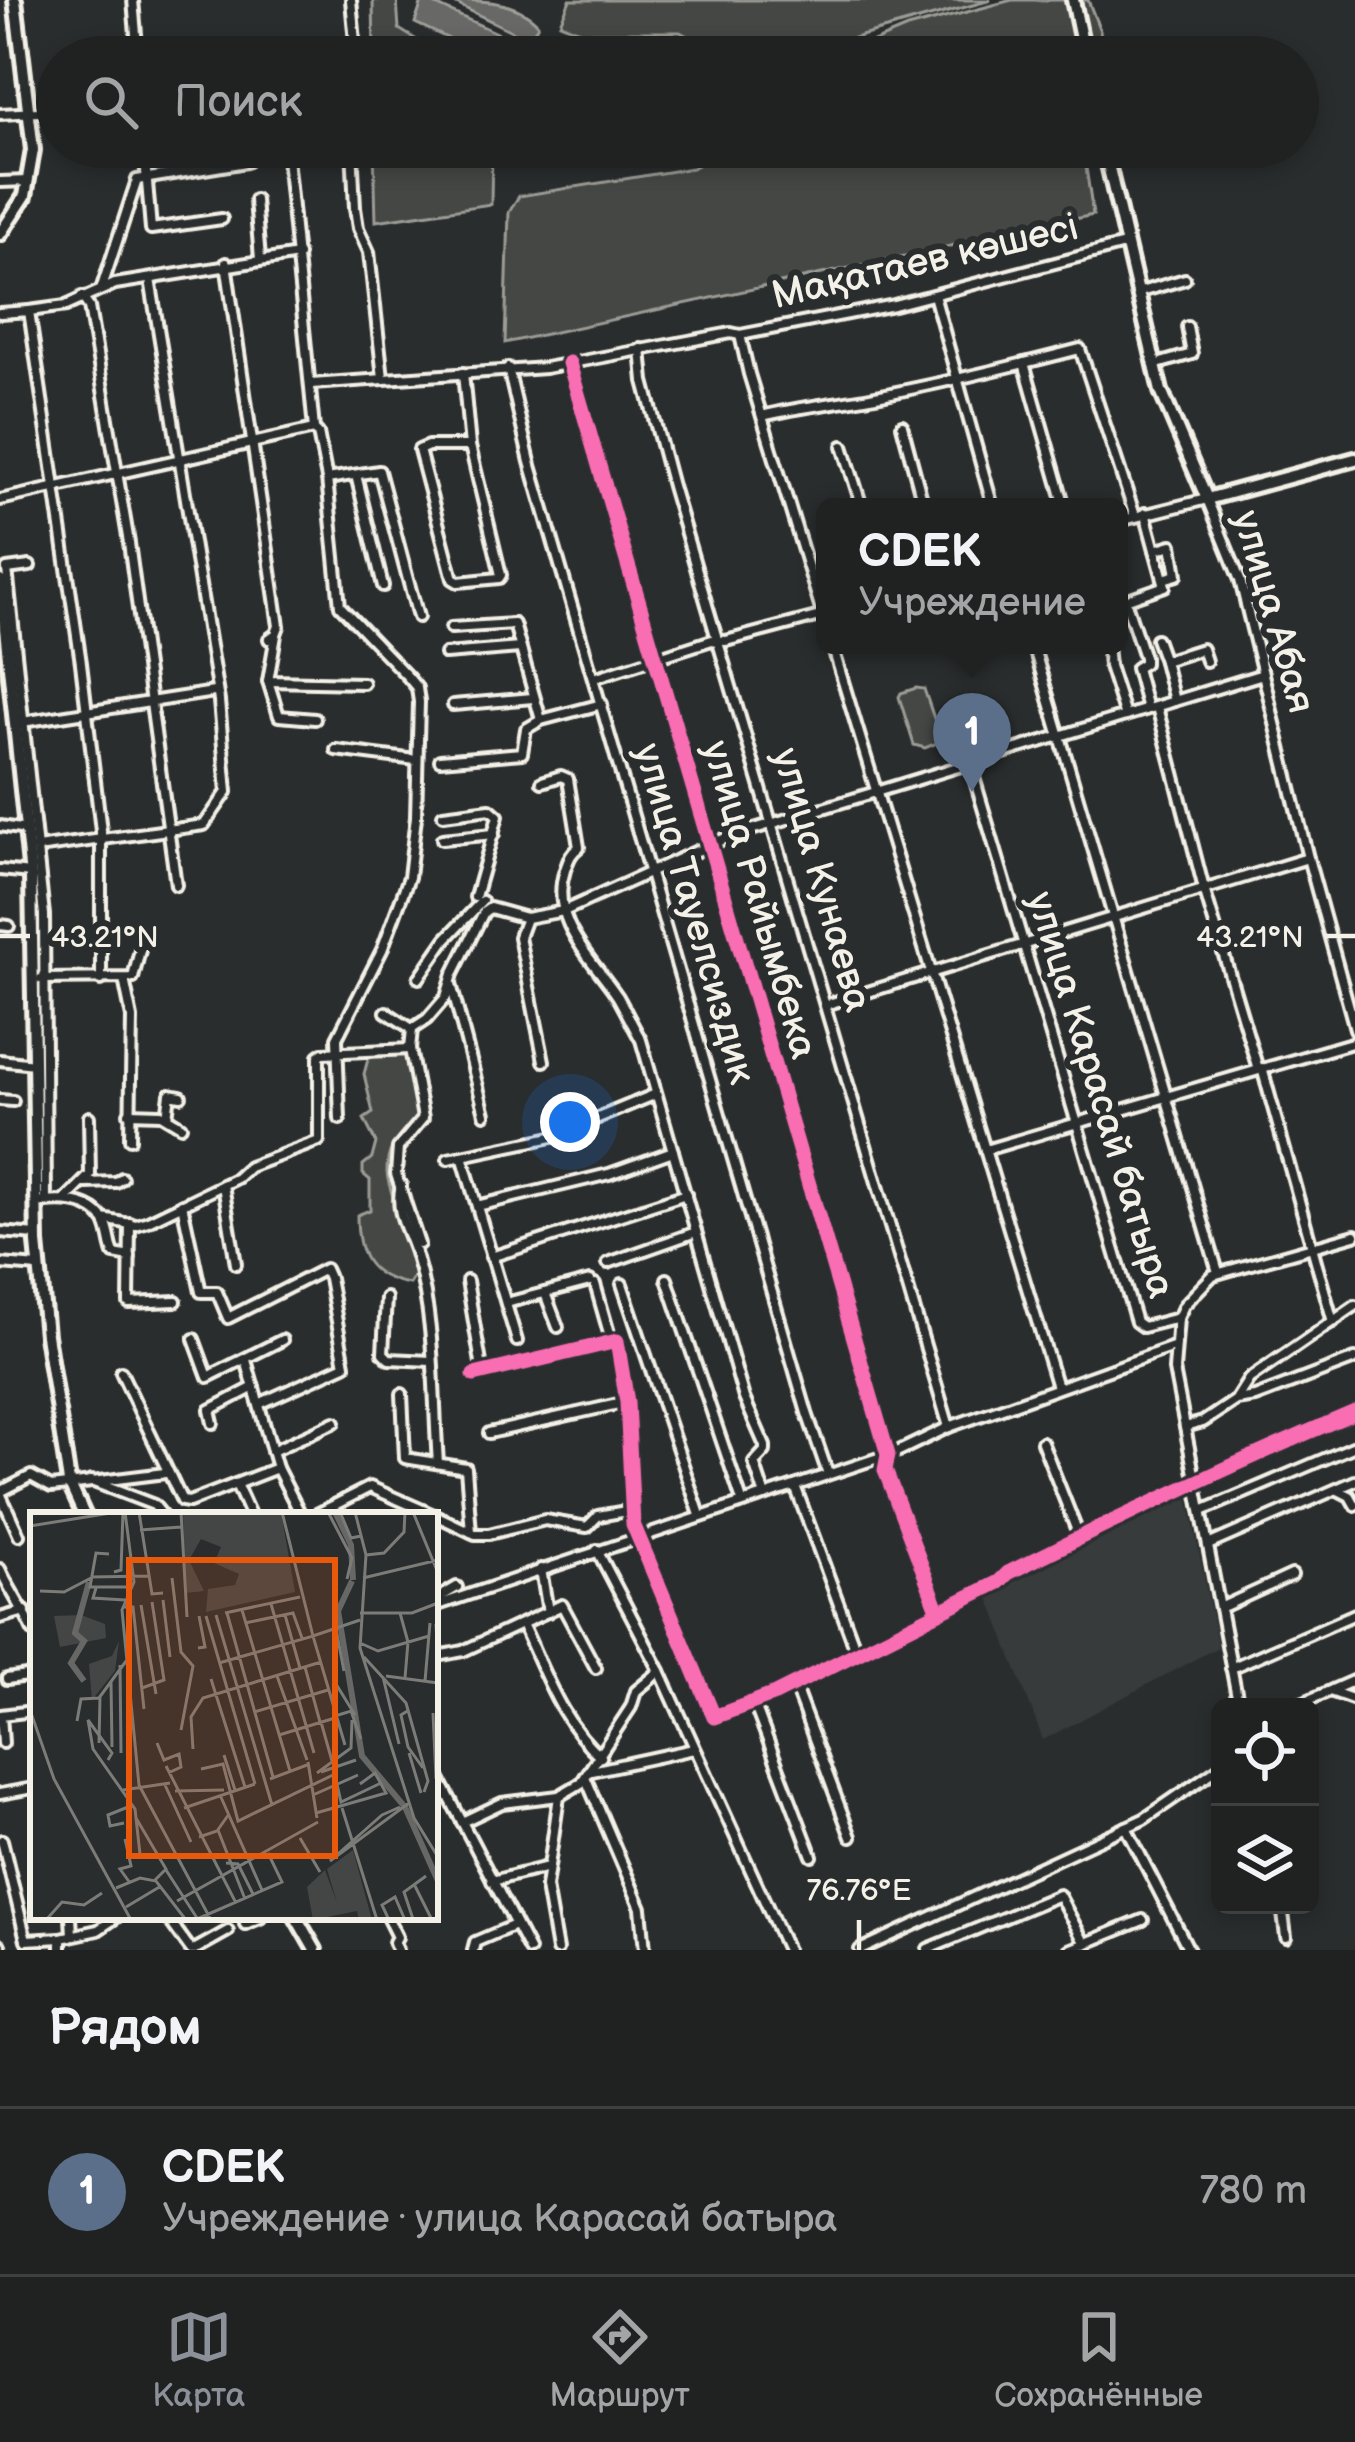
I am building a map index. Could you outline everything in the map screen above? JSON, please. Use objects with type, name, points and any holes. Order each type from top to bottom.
[{"type":"main road","points":[[0,234],[18,211],[29,182],[33,150],[15,0]]},
{"type":"main road","points":[[1073,0],[1081,36]]},
{"type":"main road","name":"улица Абая","points":[[1108,168],[1161,391],[1208,499]]},
{"type":"main road","points":[[1208,499],[1355,459]]},
{"type":"main road","points":[[0,581],[3,653],[19,722],[39,979],[39,1267],[69,1482],[83,1512]]},
{"type":"main road","points":[[298,1920],[315,1950]]},
{"type":"street","points":[[133,0],[136,36]]},
{"type":"street","points":[[351,0],[354,36]]},
{"type":"street","points":[[0,114],[36,113]]},
{"type":"street","points":[[146,168],[152,229],[222,219]]},
{"type":"street","points":[[102,287],[137,180],[209,168]]},
{"type":"street","points":[[288,168],[314,428],[327,479],[340,606],[417,688],[416,817],[409,877],[382,950],[340,1029],[340,1120]]},
{"type":"street","points":[[354,168],[358,228],[369,252],[383,378]]},
{"type":"street","points":[[0,182],[29,182]]},
{"type":"street","points":[[255,200],[260,260]]},
{"type":"street","name":"Мақатаев көшесі","points":[[310,384],[569,363],[740,334],[934,295],[1124,245]]},
{"type":"street","points":[[0,313],[54,310],[102,287],[298,255]]},
{"type":"street","points":[[226,265],[279,626],[273,636],[268,681],[279,716],[315,719]]},
{"type":"street","points":[[38,848],[204,825],[227,792],[219,701],[150,279]]},
{"type":"street","points":[[1136,293],[1185,279]]},
{"type":"street","points":[[934,295],[990,498]]},
{"type":"street","points":[[82,297],[88,307],[116,474],[176,885]]},
{"type":"street","points":[[28,310],[87,714],[100,840],[101,980]]},
{"type":"street","points":[[1154,365],[1192,354],[1186,327]]},
{"type":"street","points":[[740,334],[816,592]]},
{"type":"street","points":[[762,416],[957,380],[1080,349],[1163,579],[1162,589],[1128,599]]},
{"type":"street","name":"улица Кунаева","points":[[641,350],[644,381],[672,486],[949,1427]]},
{"type":"street","name":"улица Райымбека","points":[[569,363],[888,1455],[885,1470],[939,1612]]},
{"type":"street","points":[[1024,363],[1062,498]]},
{"type":"street","name":"улица Тауелсиздик","points":[[508,368],[525,443],[828,1474]]},
{"type":"street","points":[[463,373],[470,446],[501,575],[458,583],[453,579],[419,450],[470,446]]},
{"type":"street","points":[[902,425],[922,498]]},
{"type":"street","points":[[0,500],[314,428]]},
{"type":"street","points":[[843,446],[859,498]]},
{"type":"street","points":[[327,479],[379,471],[418,617]]},
{"type":"street","points":[[356,475],[383,586]]},
{"type":"street","points":[[1128,518],[1208,499]]},
{"type":"street","name":"улица Абая","points":[[1208,499],[1236,566],[1355,1029]]},
{"type":"street","points":[[1155,550],[1172,545],[1178,575],[1163,579]]},
{"type":"street","points":[[30,566],[7,569],[19,722],[38,848],[41,1202],[65,1200],[103,1219],[141,1224],[223,1185],[249,1167],[319,1141],[319,1056],[410,1049]]},
{"type":"street","points":[[1128,609],[1144,657],[1136,668],[1152,707],[1333,1322]]},
{"type":"street","points":[[594,678],[720,640],[816,620]]},
{"type":"street","points":[[451,628],[511,623],[517,627],[541,721]]},
{"type":"street","points":[[1156,638],[1174,701]]},
{"type":"street","points":[[445,654],[520,648]]},
{"type":"street","points":[[1164,661],[1202,649],[1205,661]]},
{"type":"street","points":[[835,654],[1057,1387]]},
{"type":"street","points":[[1036,654],[1218,1272]]},
{"type":"street","points":[[1108,654],[1126,716]]},
{"type":"street","points":[[419,1244],[396,1174],[398,1148],[422,1123],[410,1049],[412,1029],[440,1006],[484,912],[490,908],[526,918],[564,911],[709,846],[774,823],[1263,674]]},
{"type":"street","points":[[268,681],[364,683]]},
{"type":"street","points":[[19,722],[215,692]]},
{"type":"street","points":[[453,705],[533,698]]},
{"type":"street","points":[[440,760],[519,754],[526,729],[602,704]]},
{"type":"street","points":[[336,750],[416,760]]},
{"type":"street","name":"улица Карасай батыра","points":[[970,764],[1136,1322],[1143,1328],[1178,1318],[1173,1347],[1185,1427],[1237,1698]]},
{"type":"street","points":[[542,782],[567,776],[580,847],[571,853],[559,887],[564,911],[579,947],[616,995],[640,1040],[744,1398],[765,1446],[754,1463],[765,1496]]},
{"type":"street","points":[[418,978],[478,899],[498,816],[490,809],[443,815]]},
{"type":"street","points":[[0,826],[27,830]]},
{"type":"street","points":[[442,839],[494,834]]},
{"type":"street","points":[[825,1005],[1308,858]]},
{"type":"street","points":[[0,871],[31,873]]},
{"type":"street","points":[[526,918],[519,937],[544,1061]]},
{"type":"street","points":[[39,979],[136,975],[142,942]]},
{"type":"street","points":[[124,979],[132,1018],[130,1139]]},
{"type":"street","points":[[451,982],[485,1114]]},
{"type":"street","points":[[386,1012],[412,1029]]},
{"type":"street","points":[[985,1150],[1355,1042]]},
{"type":"street","points":[[0,1060],[36,1064]]},
{"type":"street","points":[[167,1117],[170,1094],[181,1096]]},
{"type":"street","points":[[448,1159],[552,1137],[656,1094]]},
{"type":"street","points":[[0,1100],[14,1101]]},
{"type":"street","points":[[129,1112],[167,1117],[181,1126]]},
{"type":"street","points":[[65,1200],[86,1183],[92,1165],[88,1117]]},
{"type":"street","points":[[477,1206],[609,1174],[673,1151]]},
{"type":"street","points":[[462,1156],[518,1341]]},
{"type":"street","points":[[86,1183],[122,1178]]},
{"type":"street","points":[[223,1185],[236,1264]]},
{"type":"street","points":[[400,1185],[399,1216],[410,1234],[424,1288],[438,1463]]},
{"type":"street","points":[[491,1257],[686,1195]]},
{"type":"street","points":[[182,1204],[201,1292],[217,1292],[228,1318],[325,1269],[345,1365],[259,1404]]},
{"type":"street","points":[[103,1219],[112,1250],[130,1257]]},
{"type":"street","points":[[130,1223],[129,1303],[176,1301]]},
{"type":"street","points":[[0,1232],[37,1234]]},
{"type":"street","points":[[608,1263],[696,1232]]},
{"type":"street","points":[[1178,1318],[1193,1295],[1218,1272],[1355,1235]]},
{"type":"street","points":[[0,1264],[39,1267]]},
{"type":"street","points":[[668,1279],[742,1501]]},
{"type":"street","points":[[467,1281],[486,1370]]},
{"type":"street","points":[[506,1303],[593,1282],[611,1340]]},
{"type":"street","points":[[622,1284],[700,1515]]},
{"type":"street","points":[[545,1293],[558,1328]]},
{"type":"street","points":[[386,1298],[383,1353],[389,1359],[431,1361]]},
{"type":"street","points":[[1185,1427],[1203,1422],[1236,1400],[1250,1379],[1355,1306]]},
{"type":"street","points":[[194,1339],[208,1377],[282,1340]]},
{"type":"street","points":[[474,1375],[616,1341],[627,1402],[632,1510],[639,1537],[714,1717],[857,1653],[1195,1480],[1355,1412]]},
{"type":"street","points":[[438,1602],[888,1455],[949,1427],[1173,1347]]},
{"type":"street","points":[[1236,1400],[1355,1359]]},
{"type":"street","points":[[246,1360],[277,1468],[300,1512]]},
{"type":"street","points":[[121,1372],[165,1473],[188,1512]]},
{"type":"street","points":[[213,1423],[210,1410],[254,1387]]},
{"type":"street","points":[[402,1394],[405,1458],[466,1468],[470,1532]]},
{"type":"street","points":[[489,1433],[627,1402]]},
{"type":"street","points":[[272,1451],[334,1422]]},
{"type":"street","points":[[1042,1442],[1079,1536]]},
{"type":"street","points":[[1201,1511],[1355,1446]]},
{"type":"street","points":[[182,1501],[277,1468]]},
{"type":"street","points":[[19,1534],[0,1492],[32,1476],[51,1487],[165,1473]]},
{"type":"street","points":[[90,1480],[154,1505],[160,1512]]},
{"type":"street","points":[[1208,1545],[1355,1481]]},
{"type":"street","points":[[236,1484],[249,1512]]},
{"type":"street","points":[[795,1486],[857,1653]]},
{"type":"street","points":[[321,1512],[370,1487],[428,1512]]},
{"type":"street","points":[[1336,1490],[1350,1496],[1355,1505]]},
{"type":"street","points":[[438,1516],[470,1532],[489,1534],[545,1520],[587,1527],[598,1516],[632,1510]]},
{"type":"street","points":[[597,1550],[660,1670],[787,1950]]},
{"type":"street","points":[[0,1569],[30,1624]]},
{"type":"street","points":[[541,1569],[548,1612]]},
{"type":"street","points":[[1220,1608],[1292,1575]]},
{"type":"street","points":[[438,1601],[457,1587]]},
{"type":"street","points":[[442,1655],[523,1626],[562,1605],[596,1668]]},
{"type":"street","points":[[0,1618],[25,1611]]},
{"type":"street","points":[[1231,1669],[1355,1614]]},
{"type":"street","points":[[523,1626],[566,1717],[580,1739],[601,1757]]},
{"type":"street","points":[[462,1822],[502,1803],[559,1796],[589,1774],[632,1707],[636,1691],[660,1670]]},
{"type":"street","points":[[7,1679],[30,1675]]},
{"type":"street","points":[[1313,1698],[1355,1680]]},
{"type":"street","points":[[794,1684],[850,1837]]},
{"type":"street","points":[[1330,1691],[1355,1700]]},
{"type":"street","points":[[753,1701],[812,1856]]},
{"type":"street","points":[[3,1743],[2,1715],[30,1711]]},
{"type":"street","points":[[589,1774],[694,1749]]},
{"type":"street","points":[[860,1950],[1160,1810],[1211,1773]]},
{"type":"street","points":[[589,1774],[641,1907],[645,1950]]},
{"type":"street","points":[[438,1776],[529,1950]]},
{"type":"street","points":[[0,1794],[30,1789]]},
{"type":"street","points":[[556,1950],[547,1905],[559,1796]]},
{"type":"street","points":[[1126,1827],[1189,1950]]},
{"type":"street","points":[[2,1840],[26,1940],[98,1930],[113,1920]]},
{"type":"street","points":[[492,1881],[548,1867]]},
{"type":"street","points":[[913,1928],[929,1949],[1059,1895],[1085,1944]]},
{"type":"street","points":[[1283,1914],[1286,1937]]},
{"type":"street","points":[[61,1950],[70,1920]]},
{"type":"street","points":[[169,1920],[192,1950],[228,1931]]},
{"type":"street","points":[[245,1924],[255,1920]]},
{"type":"street","points":[[388,1920],[397,1950]]},
{"type":"street","points":[[1069,1950],[1143,1920]]},
{"type":"street","points":[[473,1950],[475,1942],[515,1925]]},
{"type":"shaded area","points":[[373,0],[397,0],[399,29],[410,36],[374,36]]},
{"type":"shaded area","points":[[448,0],[485,1],[519,10],[538,24],[532,36],[522,36]]},
{"type":"shaded area","points":[[570,0],[991,0],[861,36],[582,32],[560,23]]},
{"type":"shaded area","points":[[1012,0],[1088,0],[1101,36],[888,36]]},
{"type":"shaded area","points":[[422,2],[504,36],[443,36],[415,23]]},
{"type":"shaded area","points":[[375,168],[492,168],[491,204],[376,221]]},
{"type":"shaded area","points":[[692,168],[1086,168],[1093,215],[505,343],[509,212],[519,196]]},
{"type":"shaded area","points":[[924,689],[940,736],[925,748],[914,745],[899,697]]},
{"type":"shaded area","points":[[407,1051],[418,1109],[413,1123],[394,1144],[387,1172],[418,1270],[409,1284],[383,1276],[367,1262],[357,1215],[370,1210],[370,1180],[363,1174],[363,1165],[372,1158],[376,1143],[364,1119],[373,1113],[364,1074],[368,1059],[384,1052]]},
{"type":"shaded area","points":[[1187,1491],[1218,1647],[1043,1740],[987,1592]]},
{"type":"cycle path","points":[[569,363],[888,1455],[885,1470],[939,1612]]},
{"type":"cycle path","points":[[474,1375],[617,1341],[627,1402],[633,1524],[714,1717],[775,1694],[1094,1531],[1355,1412]]},
{"type":"place","name":"CDEK","points":[[972,792]]}]
